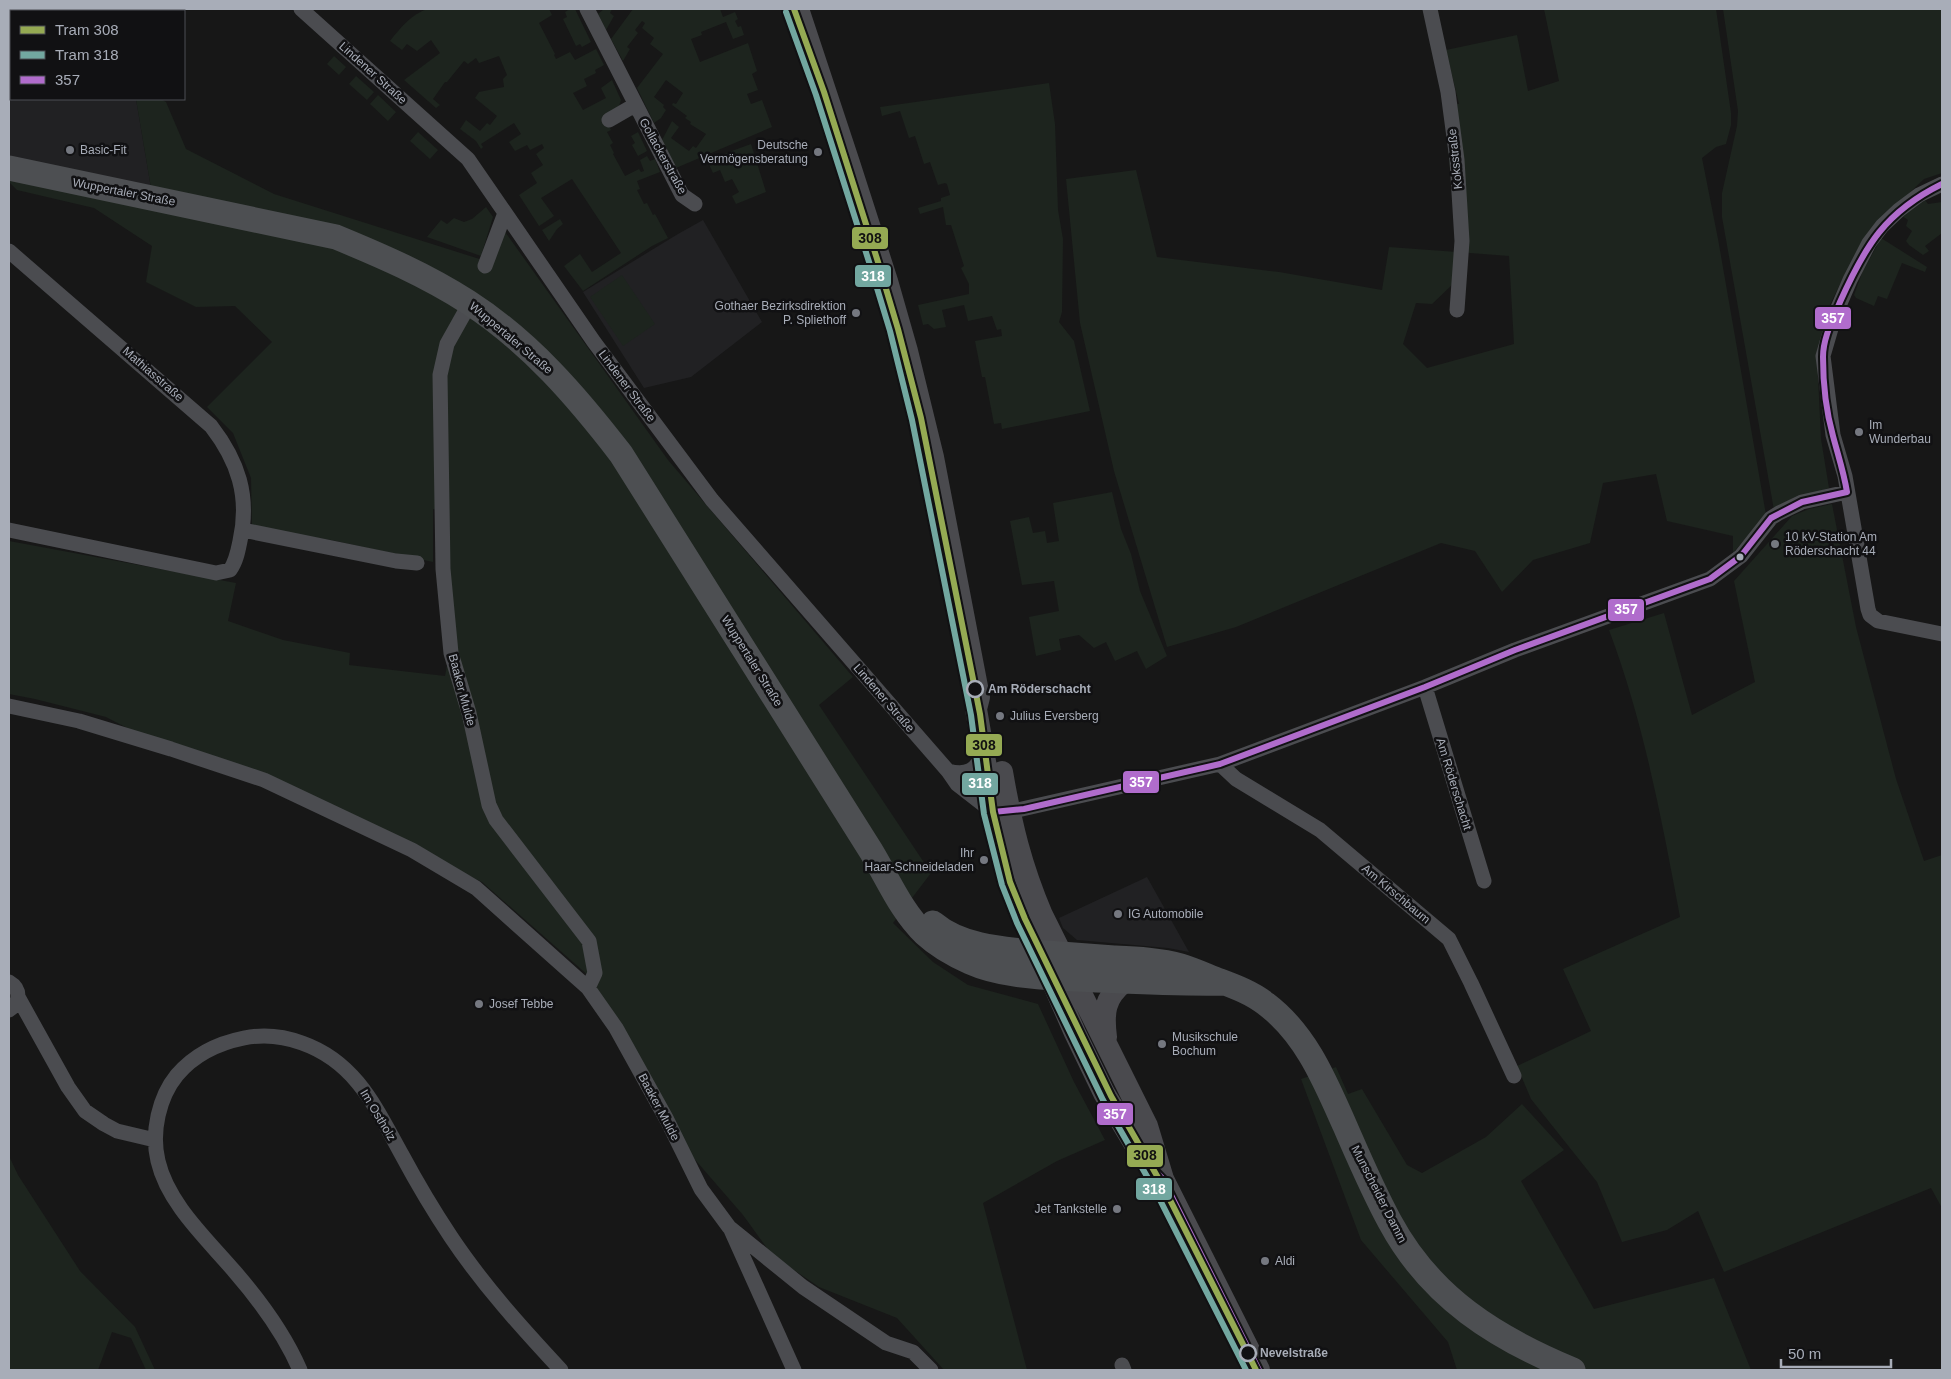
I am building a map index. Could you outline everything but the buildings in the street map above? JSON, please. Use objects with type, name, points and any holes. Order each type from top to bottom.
[{"type":"main road","name":"Wuppertaler Straße","points":[[9,168],[336,237],[422,275],[470,303],[532,352],[583,405],[622,454],[913,921],[939,946],[971,963],[1003,972],[1062,978]]},
{"type":"main road","name":"Wuppertaler Straße","points":[[886,875],[915,907],[940,929],[971,942],[1012,950],[1051,954]]},
{"type":"main road","name":"Munscheider Damm","points":[[1051,954],[1148,961],[1180,966],[1244,991],[1264,1002],[1282,1017],[1296,1033],[1325,1080],[1390,1223],[1424,1272],[1442,1291],[1485,1326],[1509,1340],[1573,1370]]},
{"type":"main road","name":"Munscheider Damm","points":[[1062,978],[1176,984],[1224,983]]},
{"type":"street","name":"Lindener Straße","points":[[301,9],[464,155],[480,174],[594,342],[712,500],[948,771],[956,784],[1001,812]]},
{"type":"street","name":"Gollackerstraße","points":[[587,9],[682,195],[695,204]]},
{"type":"street","points":[[798,9],[857,187],[907,351],[935,466],[980,697],[988,707],[1001,812]]},
{"type":"street","name":"Koksstraße","points":[[1430,9],[1448,92],[1456,160],[1462,241],[1457,310]]},
{"type":"street","name":"Gollackerstraße","points":[[609,120],[635,105]]},
{"type":"street","points":[[1942,184],[1920,195],[1882,226],[1869,243],[1850,280],[1828,332],[1823,356],[1826,394],[1833,435],[1843,468],[1870,615],[1878,621],[1942,634]]},
{"type":"street","points":[[485,266],[505,213]]},
{"type":"street","name":"Mathiasstraße","points":[[9,251],[211,426],[224,444],[237,469],[243,500],[243,530],[238,554],[233,566],[226,572],[216,573],[9,530]]},
{"type":"street","name":"Baaker Mulde","points":[[470,303],[447,344],[440,375],[443,569],[451,653],[469,713],[489,805],[496,820],[589,941],[595,973],[588,988]]},
{"type":"street","points":[[1001,812],[1220,764],[1425,687],[1515,650],[1710,580],[1741,556],[1771,518],[1802,502],[1847,492]]},
{"type":"street","points":[[243,530],[396,561],[417,563]]},
{"type":"street","name":"Am Röderschacht","points":[[1425,687],[1484,881]]},
{"type":"street","points":[[980,697],[976,709],[983,752],[1001,812],[1017,850],[1051,954],[1062,978],[1106,1043],[1147,1126],[1163,1179],[1259,1370]]},
{"type":"street","name":"Baaker Mulde","points":[[9,706],[79,721],[264,780],[412,850],[476,888],[588,988],[616,1028],[667,1120],[701,1189],[729,1227],[794,1370]]},
{"type":"street","points":[[948,771],[958,774],[974,770],[983,752]]},
{"type":"street","name":"Am Kirschbaum","points":[[1220,764],[1236,779],[1320,830],[1449,939],[1514,1076]]},
{"type":"street","points":[[1062,978],[1075,1032],[1104,1093],[1145,1162],[1163,1179]]},
{"type":"street","points":[[9,982],[17,989],[18,997],[17,1003],[9,1010]]},
{"type":"street","points":[[1106,1043],[1104,1017],[1107,1001],[1124,982]]},
{"type":"street","points":[[18,997],[72,1094],[85,1111],[104,1124],[118,1130],[155,1140]]},
{"type":"street","name":"Im Ostholz","points":[[300,1370],[270,1315],[205,1238],[173,1195],[161,1173],[157,1160],[155,1140],[161,1106],[170,1085],[184,1067],[208,1051],[237,1040],[271,1036],[290,1038],[321,1050],[345,1068],[372,1101],[413,1176],[451,1237],[479,1276],[561,1370]]},
{"type":"street","name":"Baaker Mulde","points":[[729,1227],[803,1287],[886,1343],[913,1352],[931,1370]]},
{"type":"shaded area","points":[[9,9],[68,9],[10,10],[10,100],[136,100],[151,188],[9,156]]},
{"type":"shaded area","points":[[81,9],[132,10],[74,10]]},
{"type":"shaded area","points":[[427,9],[549,9],[552,15],[539,23],[556,59],[570,52],[575,60],[596,49],[604,65],[595,70],[596,73],[584,79],[587,86],[573,93],[583,110],[606,98],[601,88],[612,80],[621,100],[619,106],[604,117],[611,130],[607,132],[613,143],[610,145],[613,154],[625,176],[639,169],[641,172],[644,171],[640,160],[647,156],[650,161],[655,159],[660,172],[637,181],[640,189],[637,190],[644,204],[647,203],[653,215],[655,214],[668,238],[652,246],[583,291],[564,266],[580,254],[592,272],[621,253],[572,179],[541,198],[554,216],[539,226],[519,195],[537,183],[531,173],[543,165],[536,154],[544,148],[542,144],[530,150],[527,145],[515,151],[509,142],[521,134],[514,123],[481,144],[483,147],[481,149],[476,141],[460,129],[466,120],[480,131],[487,123],[490,125],[497,116],[475,98],[479,92],[504,87],[503,79],[507,75],[499,56],[479,63],[476,58],[468,64],[464,61],[433,99],[440,105],[436,108],[404,80],[440,53],[431,40],[417,51],[407,44],[402,50],[390,41],[411,18]]},
{"type":"shaded area","points":[[575,9],[591,42],[582,47],[580,44],[576,46],[563,19],[567,17],[565,12]]},
{"type":"shaded area","points":[[604,9],[612,9],[610,13],[614,16],[606,30],[598,14]]},
{"type":"shaded area","points":[[633,9],[720,9],[723,17],[735,12],[738,19],[735,21],[738,27],[741,26],[744,35],[733,39],[726,22],[701,32],[702,35],[691,39],[700,62],[748,43],[757,71],[752,74],[758,90],[747,94],[751,104],[762,100],[772,127],[676,168],[662,140],[672,121],[679,127],[671,138],[689,151],[693,146],[696,148],[706,134],[690,124],[691,122],[685,118],[687,116],[672,105],[673,103],[676,104],[683,93],[666,80],[654,97],[664,105],[663,107],[666,110],[661,118],[654,123],[637,88],[663,54],[650,44],[654,38],[642,28],[645,23],[642,21],[635,30],[638,33],[627,47],[630,49],[623,61],[611,39]]},
{"type":"shaded area","points":[[1544,9],[1716,9],[1731,113],[1731,125],[1726,144],[1716,147],[1702,158],[1766,515],[1733,553],[1733,536],[1667,521],[1656,474],[1603,483],[1590,543],[1533,560],[1502,592],[1475,551],[1441,543],[1236,627],[1167,647],[1114,471],[1080,323],[1066,179],[1136,170],[1157,257],[1279,272],[1382,290],[1389,247],[1457,252],[1444,101],[1459,104],[1446,50],[1517,35],[1528,91],[1559,81]],"holes":[[[1457,252],[1509,256],[1514,344],[1427,368],[1403,344],[1416,303],[1432,304],[1453,284]]]},
{"type":"shaded area","points":[[1723,9],[1942,9],[1942,173],[1924,179],[1870,231],[1843,278],[1827,311],[1817,356],[1821,439],[1829,488],[1790,501],[1774,510],[1722,217],[1722,193],[1737,126],[1738,111]]},
{"type":"shaded area","points":[[334,56],[346,67],[339,75],[327,64]]},
{"type":"shaded area","points":[[356,76],[374,92],[367,100],[349,84]]},
{"type":"shaded area","points":[[1049,83],[1055,124],[1058,210],[1063,239],[1062,312],[1059,322],[1074,341],[1090,411],[1002,429],[1001,423],[994,424],[985,377],[982,377],[975,341],[1002,336],[1001,329],[997,330],[992,316],[968,321],[964,305],[942,310],[946,327],[934,329],[928,324],[923,325],[918,305],[969,294],[969,284],[961,268],[964,266],[951,225],[946,225],[943,207],[920,214],[918,208],[941,201],[941,198],[950,195],[947,184],[938,185],[930,162],[924,164],[915,136],[909,138],[900,111],[882,116],[880,107]]},
{"type":"shaded area","points":[[378,95],[396,112],[388,121],[370,104]]},
{"type":"shaded area","points":[[136,100],[163,100],[166,102],[186,149],[274,194],[489,262],[503,229],[668,460],[853,677],[819,705],[931,873],[893,923],[933,962],[968,985],[1038,1004],[1074,1082],[1105,1140],[1057,1161],[983,1203],[1027,1370],[944,1370],[897,1318],[819,1287],[772,1255],[743,1215],[691,1155],[590,977],[482,882],[265,778],[131,730],[106,717],[9,694],[9,541],[236,583],[228,621],[283,640],[350,653],[349,665],[445,676],[452,639],[444,512],[433,509],[433,562],[331,540],[252,528],[251,478],[233,433],[207,407],[272,342],[235,306],[196,307],[146,282],[152,246],[94,208],[17,190],[9,182],[9,177],[151,188]]},
{"type":"shaded area","points":[[418,132],[438,150],[430,159],[410,141]]},
{"type":"shaded area","points":[[638,132],[647,151],[638,156],[632,145],[635,143],[631,136]]},
{"type":"shaded area","points":[[751,144],[766,192],[736,204],[732,196],[739,192],[732,179],[725,182],[720,170],[713,173],[707,160]]},
{"type":"shaded area","points":[[1924,199],[1928,204],[1942,202],[1942,233],[1925,246],[1929,251],[1923,255],[1906,241],[1912,231],[1906,226],[1908,220],[1902,216]]},
{"type":"shaded area","points":[[486,207],[493,217],[481,256],[427,237],[441,220],[447,224],[454,218],[464,222],[472,219]]},
{"type":"shaded area","points":[[560,219],[563,224],[549,241],[542,230]]},
{"type":"shaded area","points":[[703,220],[762,322],[691,377],[644,388],[583,292]]},
{"type":"shaded area","points":[[1881,238],[1927,267],[1925,272],[1902,263],[1887,299],[1878,296],[1874,306],[1856,298],[1854,295],[1862,273]]},
{"type":"shaded area","points":[[622,275],[655,324],[623,346],[590,297]]},
{"type":"shaded area","points":[[1112,492],[1140,591],[1167,656],[1146,669],[1137,651],[1115,661],[1106,642],[1094,648],[1079,635],[1059,639],[1061,650],[1036,656],[1029,617],[1059,611],[1054,581],[1022,585],[1010,521],[1029,517],[1033,533],[1045,531],[1047,543],[1059,541],[1053,503]]},
{"type":"shaded area","points":[[1832,504],[1856,627],[1896,779],[1924,861],[1942,855],[1942,1208],[1931,1188],[1724,1272],[1698,1211],[1667,1230],[1622,1242],[1597,1182],[1531,1099],[1517,1066],[1591,1031],[1563,969],[1680,917],[1651,772],[1632,701],[1609,630],[1664,613],[1692,715],[1755,682],[1734,581],[1792,516],[1809,509]]},
{"type":"shaded area","name":"IG Automobile","points":[[1147,877],[1189,952],[1168,948],[1077,940],[1063,928],[1059,918]]},
{"type":"shaded area","points":[[1336,1067],[1348,1094],[1362,1089],[1407,1165],[1422,1173],[1486,1137],[1522,1104],[1564,1150],[1521,1181],[1594,1309],[1714,1278],[1751,1370],[1457,1370],[1448,1342],[1361,1240],[1301,1079]]},
{"type":"shaded area","points":[[9,1156],[18,1175],[80,1271],[135,1327],[155,1370],[146,1370],[131,1338],[112,1332],[98,1370],[9,1370]]},
{"type":"tram line","name":"308","points":[[794,9],[824,92],[878,262],[921,418],[980,714],[993,812],[1010,882],[1025,919],[1111,1096],[1164,1188],[1256,1370]]},
{"type":"tram line","name":"318","points":[[786,12],[816,95],[890,331],[912,420],[971,715],[984,814],[1002,885],[1017,923],[1103,1100],[1156,1192],[1246,1370]]},
{"type":"transit line","name":"357","points":[[1847,492],[1825,397],[1823,350],[1827,336],[1849,282],[1868,247],[1891,219],[1906,206],[1942,184]]},
{"type":"transit line","name":"357","points":[[1259,1370],[1163,1179],[1145,1159],[1115,1115],[1089,1065],[1015,896],[1000,847],[993,812],[1024,809],[1220,764],[1425,687],[1515,650],[1710,579],[1741,556],[1771,518],[1802,502],[1847,492]]},
{"type":"place","name":"Basic-Fit","points":[[70,150]]},
{"type":"place","name":"Deutsche Vermögensberatung","points":[[818,152]]},
{"type":"place","name":"Gothaer Bezirksdirektion P. Spliethoff","points":[[856,313]]},
{"type":"place","name":"Im Wunderbau","points":[[1859,432]]},
{"type":"place","name":"10 kV-Station Am Röderschacht 44","points":[[1775,544]]},
{"type":"place","name":"Am Röderschacht","points":[[975,689]]},
{"type":"place","name":"Julius Eversberg","points":[[1000,716]]},
{"type":"place","name":"Ihr Haar-Schneideladen","points":[[984,860]]},
{"type":"place","name":"IG Automobile","points":[[1118,914]]},
{"type":"place","name":"Josef Tebbe","points":[[479,1004]]},
{"type":"place","name":"Musikschule Bochum","points":[[1162,1044]]},
{"type":"place","name":"Jet Tankstelle","points":[[1117,1209]]},
{"type":"place","name":"Aldi","points":[[1265,1261]]},
{"type":"place","name":"Nevelstraße","points":[[1248,1353]]}]
